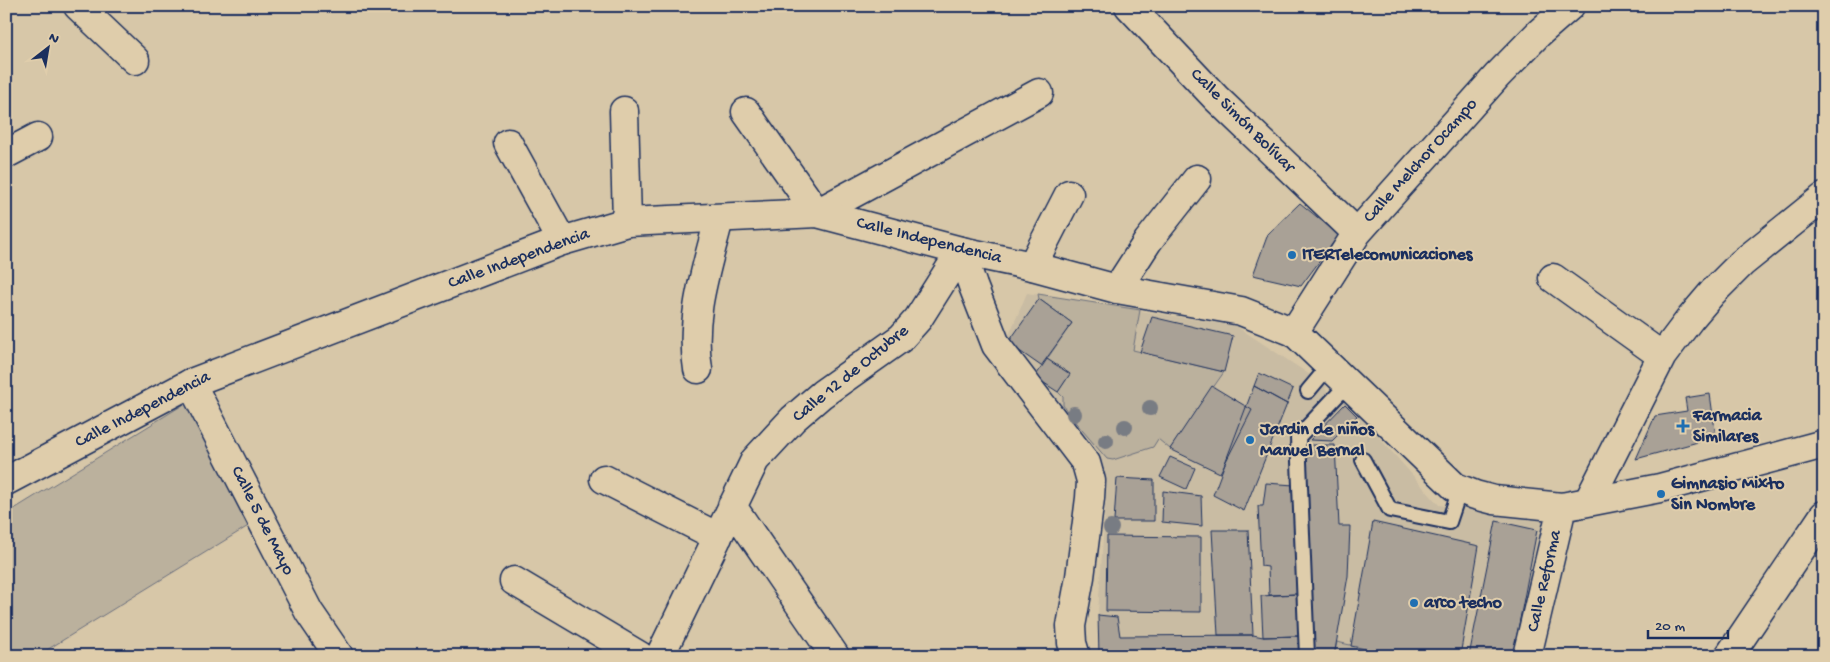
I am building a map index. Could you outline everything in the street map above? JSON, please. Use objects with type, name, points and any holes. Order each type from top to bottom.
[{"type":"street","points":[[78,6],[135,60]]},
{"type":"street","name":"Calle Simón Bolívar","points":[[1129,6],[1216,98],[1357,233]]},
{"type":"street","name":"Calle Melchor Ocampo","points":[[1294,332],[1357,233],[1497,76],[1539,33],[1570,6]]},
{"type":"street","points":[[746,112],[817,214],[1039,93]]},
{"type":"street","points":[[624,111],[627,222]]},
{"type":"street","points":[[6,154],[38,137]]},
{"type":"street","points":[[508,143],[562,241]]},
{"type":"street","points":[[1117,289],[1148,241],[1197,180]]},
{"type":"street","points":[[1032,266],[1069,194]]},
{"type":"street","points":[[1589,500],[1662,356],[1713,292],[1742,263],[1824,197]]},
{"type":"street","name":"Calle Independencia","points":[[8,477],[191,383],[562,241],[627,222],[817,214],[961,251],[1032,266],[1117,289],[1241,312],[1294,332],[1455,487],[1494,500],[1562,507],[1589,500],[1660,488],[1824,444]]},
{"type":"street","points":[[698,369],[694,348],[698,307],[719,218]]},
{"type":"street","points":[[961,251],[972,286],[996,345],[1086,463],[1091,481],[1090,498],[1080,577],[1071,626],[1072,642],[1076,656]]},
{"type":"street","name":"Calle 12 de Octubre","points":[[660,656],[755,460],[793,419],[822,394],[902,338],[918,320],[961,251]]},
{"type":"street","points":[[1553,278],[1662,356]]},
{"type":"street","name":"Calle 5 de Mayo","points":[[191,383],[309,612],[339,656]]},
{"type":"street","points":[[604,479],[718,537]]},
{"type":"street","points":[[732,506],[835,656]]},
{"type":"street","name":"Calle Reforma","points":[[1528,656],[1562,507]]},
{"type":"street","points":[[1729,656],[1824,515]]},
{"type":"street","points":[[514,581],[640,656]]},
{"type":"lane","points":[[1308,392],[1329,366]]},
{"type":"lane","points":[[1308,656],[1298,437],[1348,384]]},
{"type":"lane","points":[[1363,460],[1390,510],[1449,522],[1460,489]]},
{"type":"shaded area","points":[[1027,293],[1236,326],[1327,386],[1325,389],[1341,404],[1345,399],[1439,505],[1545,521],[1521,656],[1099,656],[1098,613],[1107,479],[1007,340]]},
{"type":"shaded area","points":[[1038,294],[1140,310],[1133,350],[1224,372],[1170,449],[1158,439],[1153,447],[1113,460],[1107,459],[1070,416],[1063,405],[1063,397],[1058,392],[1070,374],[1047,359],[1072,323],[1039,299]]},
{"type":"shaded area","points":[[186,403],[258,520],[37,656],[6,656],[6,514]]},
{"type":"shaded area","points":[[1337,642],[1398,656],[1334,656]]},
{"type":"building","name":"ITERTelecomunicaciones","points":[[1300,203],[1339,235],[1301,286],[1253,275],[1268,234]]},
{"type":"building","points":[[1039,299],[1072,323],[1041,366],[1008,343]]},
{"type":"building","points":[[1152,317],[1233,336],[1224,372],[1140,352]]},
{"type":"building","points":[[1047,359],[1070,374],[1058,392],[1035,377]]},
{"type":"building","points":[[1259,373],[1293,389],[1287,404],[1254,386]]},
{"type":"building","points":[[1212,386],[1252,410],[1220,473],[1170,449]]},
{"type":"building","points":[[1254,386],[1287,404],[1244,511],[1213,495]]},
{"type":"building","name":"Farmacia Similares","points":[[1710,394],[1716,437],[1636,459],[1655,416],[1687,411],[1685,398]]},
{"type":"building","points":[[1345,404],[1357,416],[1332,441],[1310,440]]},
{"type":"building","points":[[1305,445],[1335,445],[1339,526],[1350,526],[1348,576],[1334,656],[1313,656]]},
{"type":"building","points":[[1170,457],[1195,468],[1186,489],[1160,477]]},
{"type":"building","points":[[1117,478],[1154,480],[1154,521],[1114,521]]},
{"type":"building","points":[[1266,483],[1294,485],[1297,594],[1269,595],[1268,567],[1261,566],[1258,506],[1263,506]]},
{"type":"building","points":[[1163,491],[1201,496],[1202,526],[1162,522]]},
{"type":"building","points":[[1496,521],[1537,530],[1513,656],[1469,656]]},
{"type":"building","name":"arco techo","points":[[1373,522],[1479,546],[1460,656],[1398,656],[1351,646]]},
{"type":"building","points":[[1212,530],[1248,530],[1253,635],[1218,635]]},
{"type":"building","points":[[1107,536],[1201,537],[1201,612],[1106,611]]},
{"type":"building","points":[[1297,594],[1299,636],[1263,637],[1261,596]]},
{"type":"building","points":[[1098,615],[1117,617],[1120,636],[1299,636],[1301,656],[1099,656]]},
{"type":"place","name":"ITERTelecomunicaciones","points":[[1292,255]]},
{"type":"place","name":"Farmacia Similares","points":[[1683,426]]},
{"type":"place","name":"Jardin de niños Manuel Bernal","points":[[1250,440]]},
{"type":"place","name":"Gimnasio Mixto Sin Nombre","points":[[1661,494]]},
{"type":"place","name":"arco techo","points":[[1414,603]]}]
